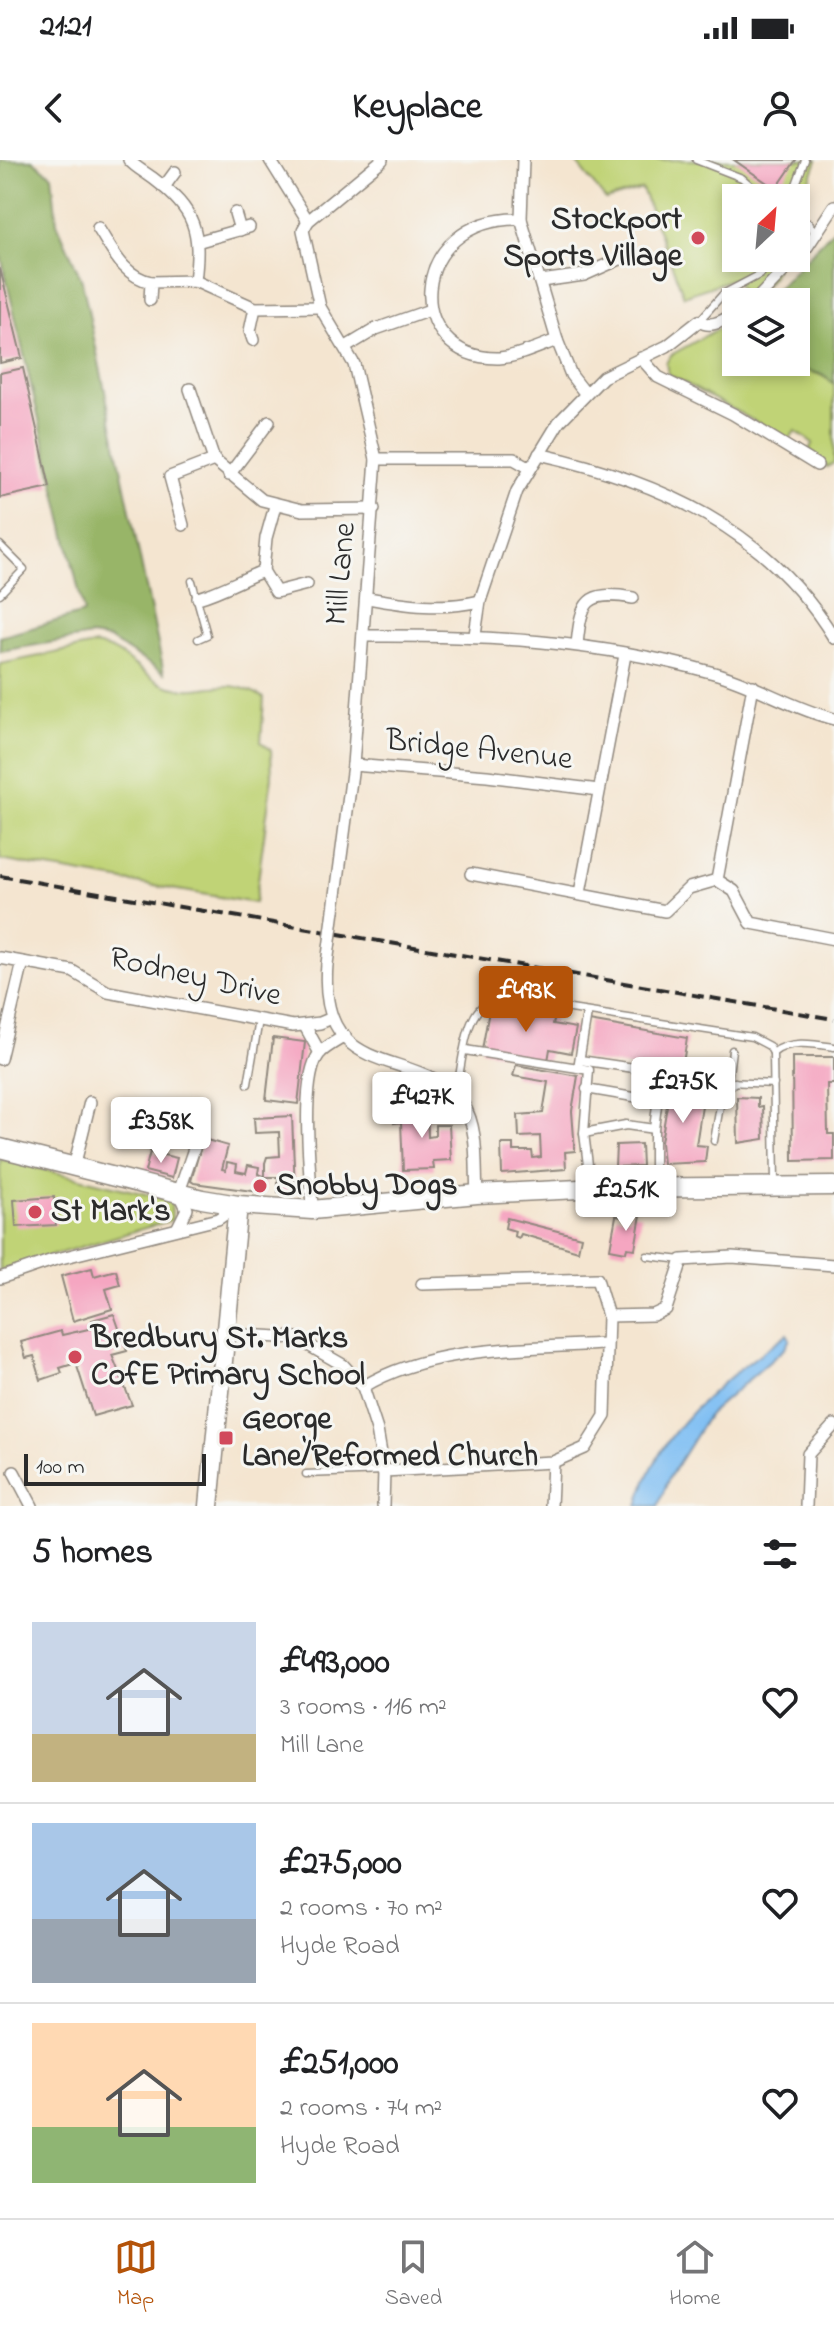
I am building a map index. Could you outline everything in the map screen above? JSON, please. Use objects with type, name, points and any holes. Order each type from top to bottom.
[{"type":"main road","points":[[0,1148],[238,1205],[312,1210],[477,1194],[654,1186],[834,1186]]},
{"type":"main road","points":[[209,1506],[238,1205]]},
{"type":"street","points":[[129,160],[164,187],[182,207],[200,241],[195,281]]},
{"type":"street","points":[[276,162],[308,221],[382,160]]},
{"type":"street","points":[[523,160],[521,219],[557,340],[571,375],[585,393]]},
{"type":"street","points":[[164,187],[175,172]]},
{"type":"street","points":[[767,288],[816,236],[834,206]]},
{"type":"street","points":[[200,241],[244,229],[235,213]]},
{"type":"street","points":[[521,219],[502,219],[464,231],[445,248],[431,273],[430,310],[444,334],[464,351],[485,357],[502,358],[557,340]]},
{"type":"street","name":"Mill Lane","points":[[308,221],[304,243],[320,307],[330,329],[346,347],[354,364],[376,459],[368,598],[353,765],[327,964],[326,996],[332,1018],[361,1052],[435,1080],[452,1091]]},
{"type":"street","points":[[116,228],[101,232],[123,267],[132,275],[151,282],[195,281],[255,308],[320,307]]},
{"type":"street","points":[[541,281],[584,275],[622,258]]},
{"type":"street","points":[[150,300],[151,282]]},
{"type":"street","points":[[253,340],[250,331],[255,308]]},
{"type":"street","points":[[346,347],[376,329],[430,310]]},
{"type":"street","points":[[475,635],[480,601],[517,491],[539,454],[585,393],[603,377],[667,346],[699,321],[706,325],[722,321]]},
{"type":"street","points":[[641,358],[658,377],[733,414],[817,465]]},
{"type":"street","points":[[190,389],[214,460],[229,475],[275,506],[302,510],[374,509]]},
{"type":"street","points":[[229,475],[269,422]]},
{"type":"street","points":[[539,454],[623,476],[684,501],[723,523],[756,546],[795,584],[834,638]]},
{"type":"street","points":[[376,459],[514,459],[530,468]]},
{"type":"street","points":[[183,525],[170,477],[214,460]]},
{"type":"street","points":[[275,506],[266,538],[263,571],[276,592],[307,584]]},
{"type":"street","points":[[198,598],[230,589],[239,581],[263,571]]},
{"type":"street","points":[[577,645],[581,611],[590,599],[599,595],[633,598]]},
{"type":"street","points":[[368,598],[451,608],[480,601]]},
{"type":"street","points":[[363,636],[475,635],[577,645],[686,666],[753,686],[834,719]]},
{"type":"street","points":[[580,893],[625,655]]},
{"type":"street","points":[[717,880],[753,686]]},
{"type":"street","name":"Bridge Avenue","points":[[353,765],[599,790]]},
{"type":"street","points":[[471,874],[665,911],[689,888],[717,880],[734,891],[751,923],[834,939]]},
{"type":"street","name":"Rodney Drive","points":[[0,958],[72,971],[108,992],[259,1020],[305,1026],[332,1018]]},
{"type":"street","points":[[0,1059],[23,962]]},
{"type":"street","points":[[579,1064],[587,1013]]},
{"type":"street","points":[[305,1026],[320,1053]]},
{"type":"street","points":[[312,1210],[310,1091],[313,1068],[320,1053],[345,1036]]},
{"type":"street","points":[[465,1050],[731,1082]]},
{"type":"street","points":[[579,1064],[589,1070],[584,1133],[591,1189]]},
{"type":"street","points":[[654,1186],[654,1129],[661,1073]]},
{"type":"street","points":[[586,1089],[657,1101]]},
{"type":"street","points":[[452,1091],[464,1106],[472,1125],[477,1194]]},
{"type":"street","points":[[74,1167],[90,1102]]},
{"type":"street","points":[[584,1133],[626,1125],[654,1129]]},
{"type":"street","points":[[178,1227],[187,1209],[179,1192],[198,1137]]},
{"type":"street","points":[[0,1278],[53,1260],[218,1219],[238,1205]]},
{"type":"street","points":[[608,1316],[653,1315],[666,1309],[682,1260],[732,1257],[834,1265]]},
{"type":"street","points":[[384,1471],[553,1462],[585,1448],[605,1416],[604,1344],[608,1316],[597,1279],[422,1284]]},
{"type":"street","points":[[226,1334],[296,1338],[343,1365],[363,1387],[377,1430],[384,1471],[383,1506]]},
{"type":"street","points":[[363,1387],[380,1377],[447,1358],[500,1349],[604,1344]]},
{"type":"street","points":[[809,1505],[808,1454],[834,1425]]},
{"type":"street","points":[[551,1506],[553,1462]]},
{"type":"street","points":[[14,1472],[32,1506]]},
{"type":"lane","points":[[696,160],[742,178],[749,184]]},
{"type":"lane","points":[[796,184],[805,160]]},
{"type":"lane","points":[[810,225],[816,236]]},
{"type":"lane","points":[[699,321],[723,294],[762,272]]},
{"type":"lane","points":[[0,545],[24,569],[0,594]]},
{"type":"lane","points":[[192,581],[207,635],[198,639]]},
{"type":"lane","points":[[452,1091],[457,1087],[471,1025],[481,1004],[499,998],[752,1037],[769,1046],[773,1053],[775,1187]]},
{"type":"lane","points":[[248,1084],[259,1020]]},
{"type":"lane","points":[[773,1053],[781,1046],[810,1043],[834,1047]]},
{"type":"lane","points":[[714,1141],[722,1094],[731,1082],[732,1050]]},
{"type":"lane","points":[[731,1082],[774,1084]]},
{"type":"lane","points":[[647,1256],[682,1260]]},
{"type":"lane","points":[[306,1474],[384,1471]]},
{"type":"green space","points":[[0,160],[32,160],[52,175],[57,223],[82,281],[164,673],[109,639],[91,636],[0,651],[0,637],[84,613],[0,252]]},
{"type":"green space","name":"Stockport Sports Village","points":[[574,160],[817,160],[808,184],[722,184],[722,272],[774,272],[762,288],[739,288],[735,278],[684,296],[642,189],[606,200]]},
{"type":"green space","points":[[834,229],[834,384],[823,375],[810,371],[810,288],[778,288],[793,272],[810,272],[810,254]]},
{"type":"green space","points":[[722,327],[722,376],[810,376],[810,371],[824,377],[834,384],[834,463],[827,467],[809,449],[813,443],[795,431],[789,440],[668,374],[666,363],[671,355]]},
{"type":"green space","points":[[94,645],[115,652],[171,687],[238,687],[264,698],[261,742],[271,750],[272,777],[255,903],[0,860],[0,664]]},
{"type":"green space","points":[[0,1159],[171,1200],[172,1220],[0,1271]]},
{"type":"water","points":[[787,1334],[790,1339],[785,1348],[709,1414],[669,1478],[658,1506],[638,1506],[647,1478],[677,1429],[718,1387]]},
{"type":"building","points":[[734,160],[796,160],[779,184],[769,184]]},
{"type":"building","points":[[0,268],[22,358],[0,363]]},
{"type":"building","points":[[23,368],[50,487],[0,498],[0,373]]},
{"type":"building","points":[[490,1005],[555,1016],[553,1024],[576,1028],[571,1053],[550,1049],[548,1061],[482,1050]]},
{"type":"building","points":[[589,1021],[687,1038],[681,1076],[582,1059]]},
{"type":"building","points":[[273,1038],[305,1042],[298,1104],[266,1100]]},
{"type":"building","points":[[792,1057],[834,1057],[834,1084],[827,1084],[828,1134],[834,1134],[834,1160],[793,1161]]},
{"type":"building","points":[[516,1065],[578,1076],[572,1111],[575,1151],[565,1152],[566,1169],[502,1174],[501,1144],[513,1144],[513,1151],[532,1151],[533,1158],[541,1157],[540,1136],[519,1137],[518,1115],[543,1113],[548,1082],[513,1076]]},
{"type":"building","points":[[671,1081],[705,1086],[696,1145],[707,1146],[705,1162],[663,1164],[661,1142]]},
{"type":"building","points":[[737,1097],[758,1098],[758,1107],[763,1106],[764,1139],[738,1143]]},
{"type":"building","points":[[427,1108],[428,1137],[435,1136],[435,1125],[449,1125],[451,1160],[433,1161],[434,1169],[403,1170],[401,1122],[394,1123],[393,1109]]},
{"type":"building","points":[[292,1116],[295,1191],[278,1192],[278,1177],[265,1177],[265,1163],[267,1157],[280,1156],[279,1132],[255,1133],[254,1118]]},
{"type":"building","points":[[203,1139],[228,1146],[222,1169],[226,1170],[227,1162],[237,1164],[236,1171],[246,1173],[248,1165],[259,1167],[258,1174],[264,1176],[266,1193],[191,1181]]},
{"type":"building","points":[[641,1144],[642,1166],[615,1167],[616,1145]]},
{"type":"building","points":[[150,1152],[177,1158],[172,1178],[145,1171]]},
{"type":"building","name":"St Mark's","points":[[54,1197],[56,1225],[16,1227],[14,1200]]},
{"type":"building","points":[[631,1213],[641,1215],[635,1249],[627,1248],[626,1252],[610,1249],[616,1216],[630,1218]]},
{"type":"building","points":[[507,1218],[581,1237],[578,1251],[521,1234],[519,1238],[514,1236],[515,1231],[505,1228]]},
{"type":"building","points":[[92,1268],[94,1276],[116,1270],[120,1285],[106,1289],[112,1309],[73,1321],[61,1276]]},
{"type":"building","points":[[114,1314],[127,1351],[112,1355],[132,1405],[93,1416],[76,1363],[60,1368],[62,1373],[41,1380],[34,1356],[26,1358],[21,1342],[61,1331],[62,1335],[93,1328],[92,1320]]},
{"type":"railway","points":[[0,876],[834,1019]]},
{"type":"place","name":"Stockport Sports Village","points":[[698,238]]},
{"type":"place","name":"Snobby Dogs","points":[[260,1186]]},
{"type":"place","name":"St Mark's","points":[[35,1212]]},
{"type":"place","name":"Bredbury St. Marks CofE Primary School","points":[[75,1357]]},
{"type":"place","name":"George Lane/Reformed Church","points":[[226,1438]]}]
